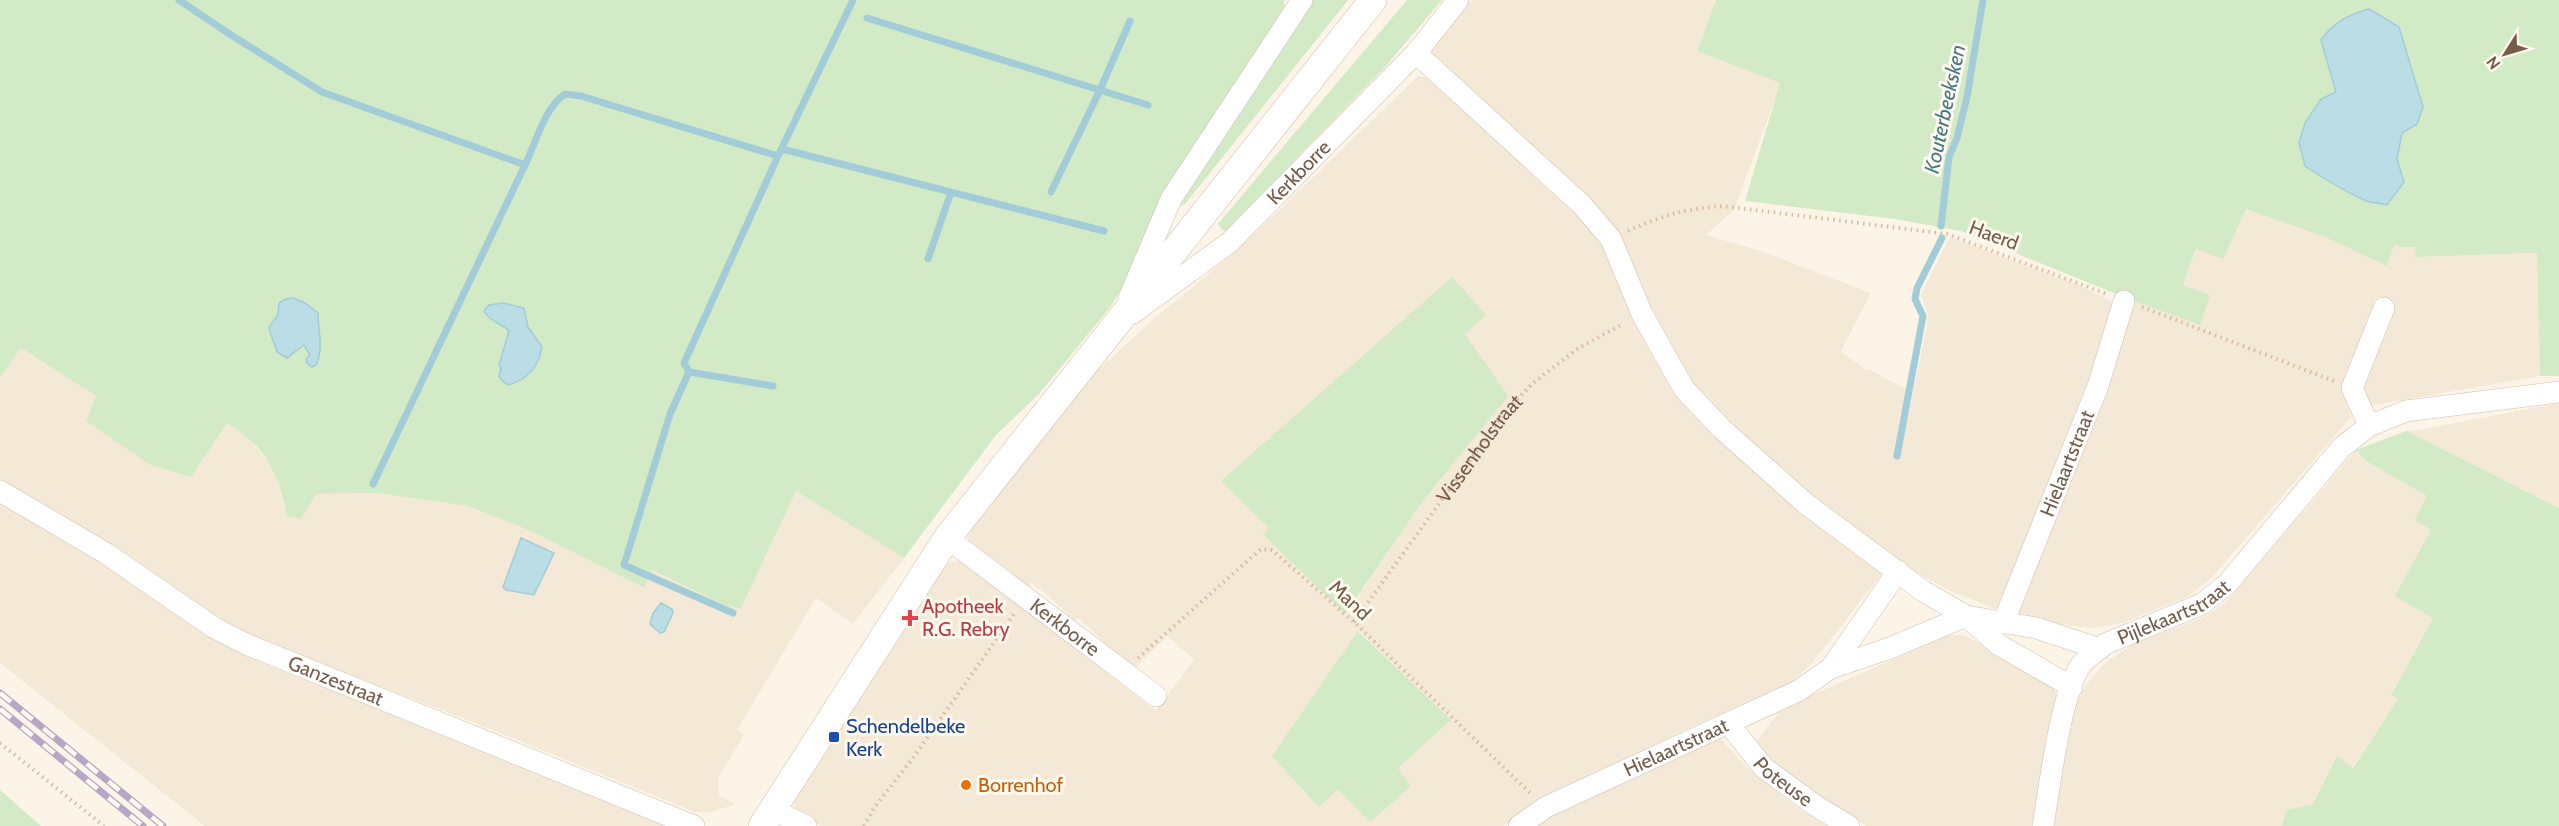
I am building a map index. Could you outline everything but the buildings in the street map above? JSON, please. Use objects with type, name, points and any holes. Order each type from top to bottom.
[{"type":"street","name":"Kerkborre","points":[[1119,324],[1171,199],[1302,0]]},
{"type":"street","name":"Kerkborre","points":[[768,818],[947,538],[1119,324],[1373,0]]},
{"type":"street","name":"Kerkborre","points":[[1119,324],[1230,242],[1416,53],[1458,0]]},
{"type":"street","points":[[1416,53],[1582,204],[1611,239],[1642,314],[1684,388],[1722,429],[1805,503],[1923,591],[1966,616],[1999,645],[2072,687]]},
{"type":"street","name":"Hielaartstraat","points":[[2003,622],[2098,386],[2124,301]]},
{"type":"street","points":[[2369,426],[2352,388],[2384,308]]},
{"type":"street","name":"Pijlekaartstraat","points":[[2043,826],[2065,711],[2072,687],[2081,665],[2105,644],[2202,604],[2227,584],[2343,447],[2369,426],[2406,411],[2559,392]]},
{"type":"street","name":"Ganzestraat","points":[[0,491],[107,554],[213,627],[246,644],[694,826]]},
{"type":"street","name":"Kerkborre","points":[[947,538],[1156,696]]},
{"type":"street","name":"Hielaartstraat","points":[[1831,668],[1898,571]]},
{"type":"street","points":[[1966,616],[2036,628],[2100,649]]},
{"type":"street","name":"Hielaartstraat","points":[[1519,826],[1546,807],[1798,691],[1831,668],[1890,648],[1966,616]]},
{"type":"street","name":"Poteuse","points":[[1728,723],[1764,768],[1816,806],[1849,826]]},
{"type":"street","points":[[768,818],[806,826]]},
{"type":"path","name":"Haerd","points":[[1611,239],[1663,215],[1692,208],[1722,206],[1947,234],[2124,301],[2162,313],[2352,388]]},
{"type":"path","name":"Vissenholstraat","points":[[1354,622],[1504,413],[1532,384],[1577,349],[1642,314]]},
{"type":"path","name":"Mand","points":[[1124,670],[1261,549],[1266,548],[1272,550],[1354,622],[1516,782],[1546,807]]},
{"type":"path","points":[[864,826],[874,808],[913,758],[1026,597]]},
{"type":"path","points":[[0,743],[104,826]]},
{"type":"shaded area","points":[[1471,0],[1716,0],[1697,51],[1781,83],[1734,210],[1706,235],[1761,251],[1871,293],[1841,351],[1866,370],[1906,389],[1895,450],[1900,456],[1927,326],[1928,314],[1921,295],[1950,237],[2074,283],[2113,302],[2126,298],[2200,325],[2210,295],[2182,286],[2197,249],[2223,259],[2245,209],[2325,237],[2387,266],[2395,242],[2400,247],[2417,246],[2416,257],[2538,253],[2540,376],[2369,406],[2353,360],[2346,402],[2351,417],[2213,576],[2189,596],[2125,622],[2093,628],[2046,623],[1993,608],[1946,589],[1910,569],[1827,508],[1740,436],[1692,385],[1651,318],[1622,239],[1591,203],[1427,54]]},
{"type":"shaded area","points":[[1418,76],[1437,80],[1595,230],[1609,250],[1636,324],[1676,392],[1884,571],[1812,663],[1792,682],[1683,731],[1544,799],[1503,826],[821,826],[795,810],[794,800],[943,566],[952,562],[962,561],[1156,711],[1194,659],[1167,636],[1131,672],[1078,618],[1075,621],[1032,583],[1027,589],[969,543],[966,532],[1087,380],[1155,318],[1240,248]],"holes":[[[1486,315],[1464,334],[1507,396],[1426,497],[1346,614],[1264,534],[1269,528],[1221,481]],[[1359,631],[1451,720],[1398,768],[1370,821],[1338,789]]]},
{"type":"shaded area","points":[[21,348],[96,396],[191,477],[227,422],[246,435],[274,469],[287,516],[301,519],[315,494],[377,493],[468,506],[531,531],[643,588],[651,570],[726,606],[796,491],[904,558],[853,624],[816,598],[737,730],[744,735],[718,778],[719,796],[736,804],[711,812],[695,812],[483,726],[239,632],[0,482],[0,377]]},
{"type":"shaded area","points":[[2559,403],[2559,508],[2406,431],[2419,430]]},
{"type":"shaded area","points":[[2356,450],[2366,461],[2427,496],[2432,530],[2396,596],[2433,618],[2391,694],[2398,699],[2352,768],[2337,756],[2313,804],[2286,810],[2282,826],[2052,826],[2073,709],[2086,685],[2105,663],[2132,645],[2204,617],[2225,603]]},
{"type":"shaded area","points":[[0,500],[33,518],[223,644],[267,665],[673,826],[205,826],[0,663]]},
{"type":"shaded area","points":[[1949,635],[1964,635],[2037,675],[2049,683],[2056,693],[2056,709],[2032,826],[1866,826],[1782,772],[1755,744],[1782,708]]},
{"type":"shaded area","points":[[1720,739],[1749,769],[1800,810],[1826,826],[1534,826],[1550,815],[1710,740]]},
{"type":"green space","points":[[0,0],[1284,0],[1284,12],[1111,306],[1039,394],[996,435],[904,558],[796,491],[741,608],[726,606],[652,570],[644,588],[531,531],[468,506],[377,493],[316,494],[301,519],[287,516],[279,486],[261,451],[252,441],[227,423],[191,477],[151,465],[86,421],[96,396],[21,348],[0,377]]},
{"type":"green space","points":[[1310,0],[1348,0],[1186,203],[1181,206],[1178,204]]},
{"type":"green space","points":[[1407,0],[1442,0],[1385,67],[1226,231],[1222,230],[1218,224]]},
{"type":"green space","points":[[1716,0],[2559,0],[2559,376],[2540,376],[2537,253],[2415,257],[2416,247],[2400,247],[2395,243],[2387,266],[2325,237],[2246,209],[2223,259],[2196,249],[2183,285],[2210,295],[2200,325],[2126,298],[1961,231],[1895,219],[1745,201],[1780,83],[1697,51]],"holes":[[[2399,27],[2423,107],[2417,124],[2402,133],[2397,159],[2404,182],[2374,201],[2365,201],[2348,190],[2334,185],[2301,155],[2299,143],[2305,123],[2321,99],[2336,92]]]},
{"type":"green space","points":[[1452,277],[1486,315],[1465,334],[1508,396],[1426,497],[1345,614],[1263,534],[1269,528],[1221,481]]},
{"type":"green space","points":[[2406,431],[2559,508],[2559,826],[2282,826],[2286,810],[2313,804],[2337,756],[2353,768],[2398,699],[2391,695],[2433,618],[2395,596],[2431,530],[2415,520],[2427,496],[2366,461],[2356,450]]},
{"type":"green space","points":[[1358,631],[1451,720],[1398,768],[1411,786],[1370,822],[1338,789],[1319,807],[1272,756]]},
{"type":"green space","points":[[0,790],[41,826],[0,826]]},
{"type":"water","points":[[2369,9],[2399,27],[2423,107],[2417,124],[2402,133],[2397,159],[2404,182],[2387,205],[2364,200],[2305,166],[2299,143],[2305,123],[2321,99],[2336,92],[2321,40],[2342,20]]},
{"type":"water","points":[[293,298],[305,303],[318,313],[320,352],[316,365],[312,367],[307,363],[306,359],[310,355],[304,345],[287,358],[277,352],[270,333],[269,327],[278,315],[279,303]]},
{"type":"water","points":[[503,303],[524,308],[528,327],[542,347],[532,371],[509,385],[499,376],[501,369],[499,365],[509,331],[489,318],[484,311],[489,305]]},
{"type":"water","points":[[521,538],[554,553],[534,595],[506,590],[503,587]]},
{"type":"water","points":[[661,603],[672,609],[673,613],[664,632],[660,633],[650,624],[653,613]]},
{"type":"waterway","points":[[179,0],[322,92],[525,165],[551,108],[565,94],[581,96],[778,156],[853,0]]},
{"type":"waterway","name":"Kouterbeeksken","points":[[1941,226],[1949,157],[1957,138],[1967,97],[1983,0]]},
{"type":"waterway","points":[[867,18],[1148,105]]},
{"type":"waterway","points":[[1051,192],[1130,21]]},
{"type":"waterway","points":[[782,149],[1104,231]]},
{"type":"waterway","points":[[773,386],[689,372],[684,363],[778,156]]},
{"type":"waterway","points":[[373,484],[525,165]]},
{"type":"waterway","points":[[928,259],[951,192]]},
{"type":"waterway","name":"Kouterbeeksken","points":[[1897,456],[1923,316],[1915,299],[1917,288],[1942,238]]},
{"type":"waterway","points":[[689,372],[670,414],[624,565],[733,613]]},
{"type":"railway","points":[[0,693],[163,826]]},
{"type":"railway","points":[[0,709],[143,826]]},
{"type":"place","name":"Apotheek R.G. Rebry","points":[[910,618]]},
{"type":"place","name":"Schendelbeke Kerk","points":[[834,737]]},
{"type":"place","name":"Borrenhof","points":[[966,785]]}]
